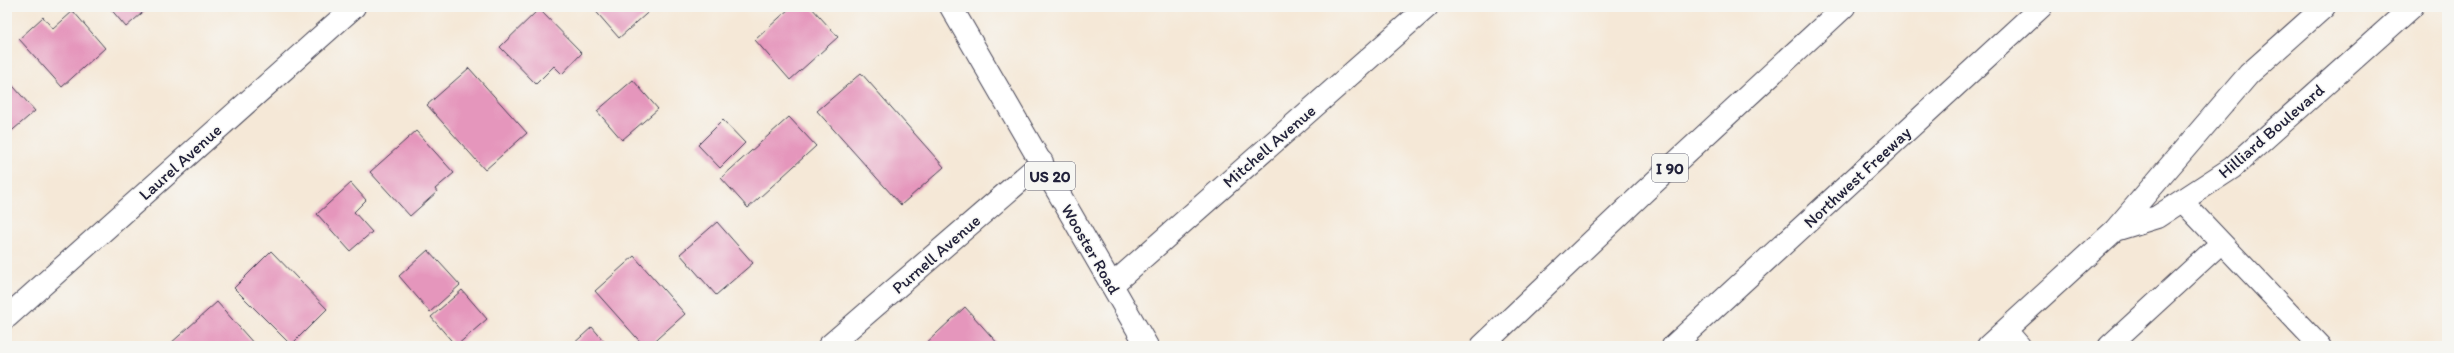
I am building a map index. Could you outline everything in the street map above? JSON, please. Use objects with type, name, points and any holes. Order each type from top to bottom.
[{"type":"main road","name":"Laurel Avenue","points":[[7,317],[354,7]]},
{"type":"main road","name":"Wooster Road","points":[[951,7],[1147,346]]},
{"type":"main road","name":"Mitchell Avenue","points":[[1112,285],[1427,7]]},
{"type":"main road","name":"I 90","points":[[1482,346],[1844,7]]},
{"type":"main road","name":"Northwest Freeway","points":[[1673,346],[1764,264],[2041,7]]},
{"type":"main road","name":"Hilliard Boulevard","points":[[1988,346],[2013,338],[2115,230],[2249,74],[2324,7]]},
{"type":"main road","name":"Hilliard Boulevard","points":[[2115,230],[2158,217],[2232,168],[2412,7]]},
{"type":"main road","name":"Purnell Avenue","points":[[829,346],[1042,162]]},
{"type":"main road","points":[[1691,346],[1764,264]]},
{"type":"main road","points":[[1479,346],[1498,331]]},
{"type":"lane","points":[[2182,201],[2320,346]]},
{"type":"lane","points":[[2109,346],[2221,242]]},
{"type":"building","points":[[109,7],[149,7],[126,27]]},
{"type":"building","points":[[592,7],[654,7],[619,38]]},
{"type":"building","points":[[791,7],[811,7],[838,37],[790,80],[755,40]]},
{"type":"building","points":[[539,9],[582,53],[562,74],[554,66],[536,84],[500,47]]},
{"type":"building","points":[[73,11],[105,48],[62,87],[19,39],[43,17],[53,29]]},
{"type":"building","points":[[469,68],[527,133],[485,170],[427,105]]},
{"type":"building","points":[[861,73],[944,167],[901,205],[817,111]]},
{"type":"building","points":[[7,79],[35,111],[7,135]]},
{"type":"building","points":[[633,80],[658,109],[622,140],[597,111]]},
{"type":"building","points":[[789,117],[816,146],[748,208],[721,178]]},
{"type":"building","points":[[723,120],[745,143],[720,168],[698,145]]},
{"type":"building","points":[[416,131],[454,173],[435,189],[437,192],[410,216],[370,172]]},
{"type":"building","points":[[351,183],[366,200],[354,212],[372,232],[350,251],[317,214]]},
{"type":"building","points":[[717,222],[753,263],[716,295],[680,254]]},
{"type":"building","points":[[428,250],[460,285],[430,312],[399,276]]},
{"type":"building","points":[[271,251],[327,309],[291,345],[234,288]]},
{"type":"building","points":[[634,256],[685,314],[649,346],[644,346],[595,291]]},
{"type":"building","points":[[462,290],[487,319],[456,346],[431,317]]},
{"type":"building","points":[[217,302],[255,345],[172,346],[170,344]]},
{"type":"building","points":[[965,307],[1000,346],[923,346]]},
{"type":"building","points":[[592,327],[608,346],[571,346]]}]
